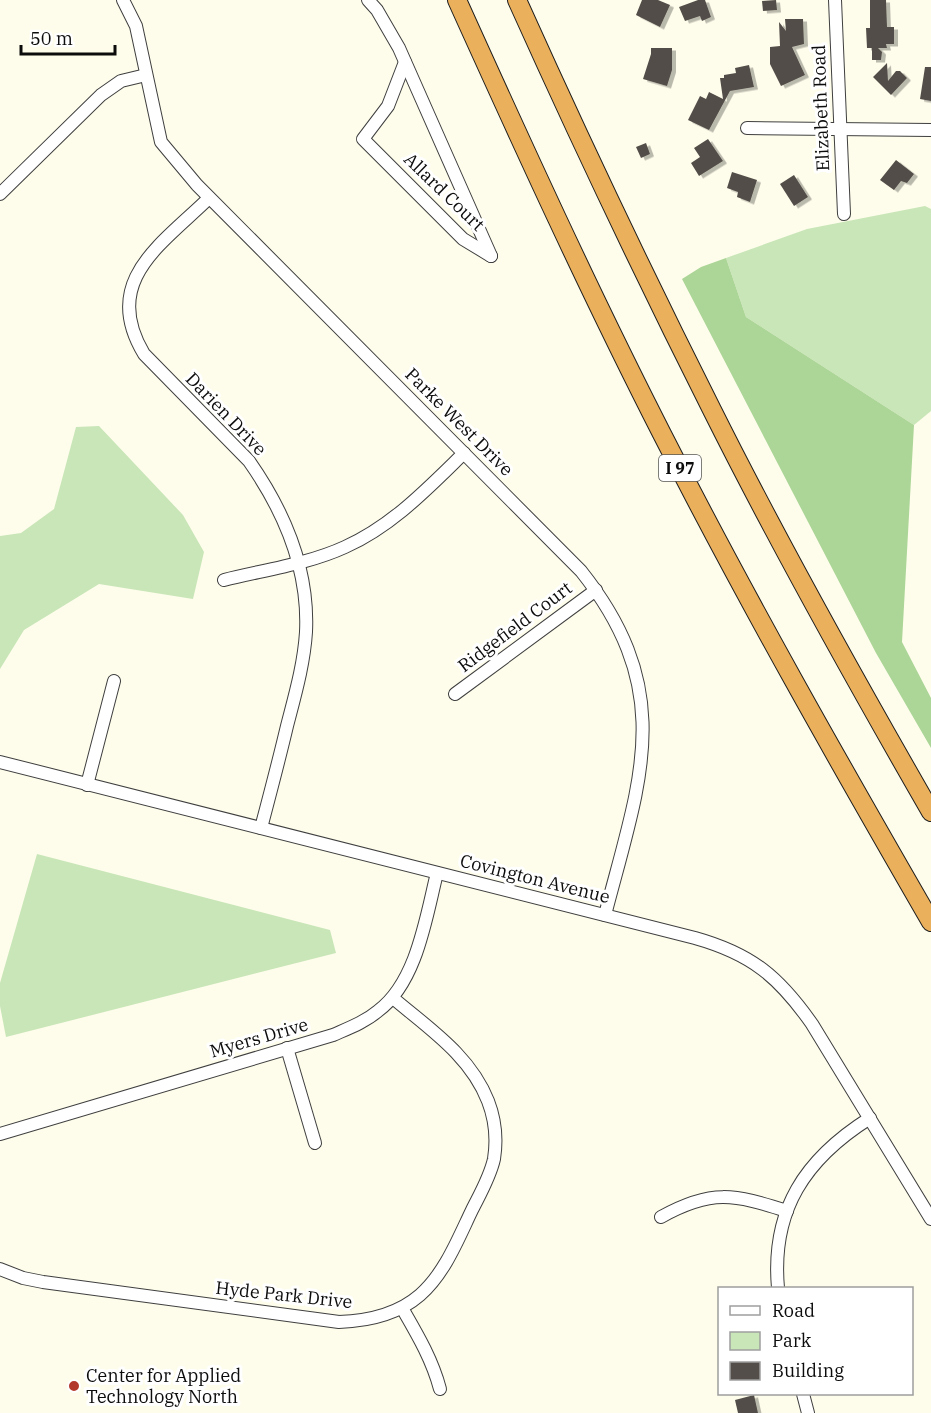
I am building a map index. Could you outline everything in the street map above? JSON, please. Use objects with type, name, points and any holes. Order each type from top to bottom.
[{"type":"highway","name":"I 97","points":[[457,0],[582,272],[662,434],[735,574],[931,922]]},
{"type":"highway","points":[[517,0],[637,260],[712,411],[789,559],[931,812]]},
{"type":"street","name":"Parke West Drive","points":[[123,0],[136,26],[161,142],[209,198],[581,571],[611,612],[630,654],[640,690],[644,716],[644,742],[641,773],[605,915]]},
{"type":"street","name":"Allard Court","points":[[368,0],[389,29],[405,62],[491,256],[463,239],[363,139],[388,106],[405,62]]},
{"type":"street","name":"Elizabeth Road","points":[[835,0],[844,214]]},
{"type":"street","points":[[0,194],[101,95],[121,81],[147,75]]},
{"type":"street","points":[[747,128],[931,130]]},
{"type":"street","name":"Darien Drive","points":[[209,198],[149,257],[138,272],[130,289],[128,319],[134,337],[144,354],[249,461],[256,471],[284,521],[298,562],[305,605],[306,630],[303,659],[261,828]]},
{"type":"street","points":[[224,580],[344,548],[386,524],[416,500],[464,453]]},
{"type":"street","name":"Ridgefield Court","points":[[455,694],[596,590]]},
{"type":"street","points":[[87,785],[114,681]]},
{"type":"street","name":"Covington Avenue","points":[[0,762],[722,946],[759,966],[778,981],[796,1002],[812,1024],[931,1219]]},
{"type":"street","name":"Myers Drive","points":[[0,1134],[333,1035],[358,1025],[393,998],[405,981],[423,930],[436,873]]},
{"type":"street","name":"Hyde Park Drive","points":[[0,1269],[22,1278],[43,1282],[339,1322],[361,1322],[382,1316],[402,1308],[420,1296],[448,1258],[488,1177],[494,1159],[495,1130],[489,1103],[471,1069],[456,1052],[393,998]]},
{"type":"street","points":[[287,1048],[315,1143]]},
{"type":"street","points":[[778,1287],[780,1234],[787,1210],[804,1179],[828,1148],[870,1118]]},
{"type":"street","points":[[661,1217],[692,1202],[723,1196],[743,1197],[787,1210]]},
{"type":"street","points":[[402,1308],[428,1354],[440,1389]]},
{"type":"street","points":[[803,1395],[808,1413]]},
{"type":"green space","points":[[925,206],[931,209],[931,411],[914,425],[746,317],[726,258],[807,229]]},
{"type":"green space","points":[[726,258],[746,317],[914,425],[902,642],[931,698],[931,748],[876,653],[682,279],[701,267]]},
{"type":"green space","points":[[99,426],[183,515],[204,552],[193,599],[99,584],[24,630],[0,669],[0,536],[21,533],[54,509],[76,427]]},
{"type":"green space","points":[[37,854],[330,930],[336,953],[6,1037],[0,1006],[0,983]]},
{"type":"building","points":[[642,0],[658,0],[670,5],[660,27],[636,15]]},
{"type":"building","points":[[698,0],[705,0],[711,17],[702,21],[700,16],[685,21],[679,7]]},
{"type":"building","points":[[776,0],[777,10],[763,11],[762,1]]},
{"type":"building","points":[[870,0],[886,0],[887,27],[894,27],[894,44],[886,44],[887,48],[878,48],[882,52],[881,60],[872,60],[872,48],[867,48],[866,28],[870,28]]},
{"type":"building","points":[[785,19],[803,19],[804,44],[792,47],[805,75],[781,86],[770,64],[770,47],[780,46],[779,22],[786,31]]},
{"type":"building","points":[[651,48],[672,48],[672,70],[667,86],[643,79]]},
{"type":"building","points":[[887,63],[888,81],[896,71],[900,71],[907,78],[891,95],[873,77]]},
{"type":"building","points":[[749,65],[754,87],[730,91],[709,130],[688,120],[700,96],[706,99],[709,92],[723,99],[720,78],[736,73],[735,68]]},
{"type":"building","points":[[925,67],[931,67],[931,101],[920,99]]},
{"type":"building","points":[[708,139],[723,161],[699,176],[691,163],[700,157],[694,148]]},
{"type":"building","points":[[646,143],[650,154],[641,158],[636,147]]},
{"type":"building","points":[[896,160],[914,174],[907,183],[901,181],[894,190],[880,180]]},
{"type":"building","points":[[732,172],[757,180],[750,202],[737,197],[738,192],[727,188]]},
{"type":"building","points":[[794,175],[808,197],[794,206],[780,184]]},
{"type":"building","points":[[754,1395],[758,1413],[738,1413],[735,1400]]},
{"type":"place","name":"Center for Applied Technology North","points":[[74,1386]]}]
